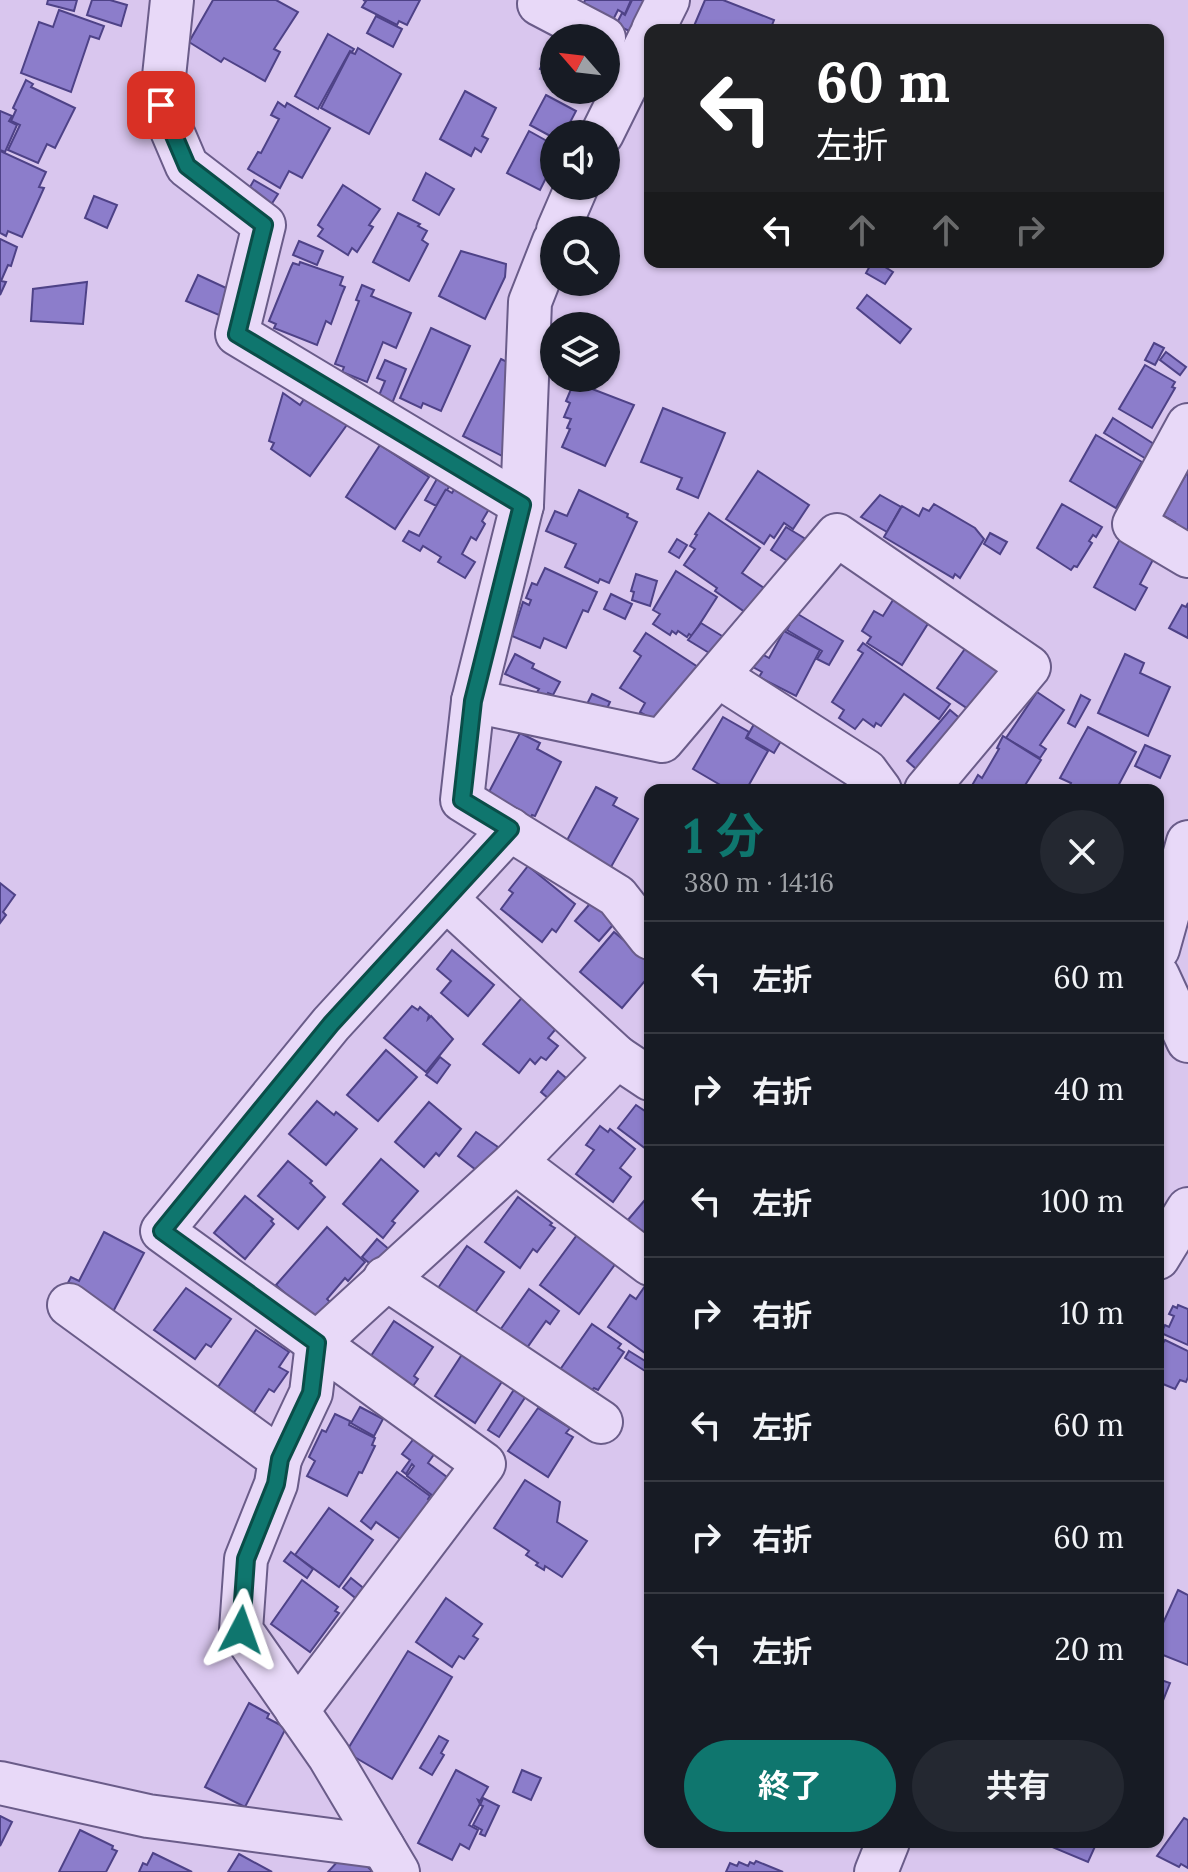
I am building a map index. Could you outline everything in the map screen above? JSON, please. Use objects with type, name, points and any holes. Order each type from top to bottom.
[{"type":"street","points":[[172,0],[161,105],[187,166],[264,225],[237,334],[522,505]]},
{"type":"street","points":[[541,0],[539,4],[631,40],[606,120]]},
{"type":"street","points":[[646,24],[668,0]]},
{"type":"street","points":[[540,277],[530,302],[522,505],[473,701],[462,800],[617,896],[644,930]]},
{"type":"street","points":[[1188,425],[1134,524],[1188,556]]},
{"type":"street","points":[[473,701],[662,741],[837,535],[1029,667],[931,784]]},
{"type":"street","points":[[718,676],[866,771],[876,784]]},
{"type":"street","points":[[297,1711],[484,1464],[162,1231],[331,1024],[510,829]]},
{"type":"street","points":[[1164,928],[1188,842]]},
{"type":"street","points":[[390,1859],[329,1756],[241,1630],[246,1559],[276,1484],[280,1459],[311,1393],[317,1343],[515,1162],[634,1068],[446,899]]},
{"type":"street","points":[[1164,989],[1188,1041]]},
{"type":"street","points":[[515,1162],[644,1259]]},
{"type":"street","points":[[1164,1248],[1188,1209]]},
{"type":"street","points":[[385,1278],[601,1422]]},
{"type":"street","points":[[69,1305],[280,1459]]},
{"type":"street","points":[[0,1783],[148,1816],[390,1859]]},
{"type":"street","points":[[876,1872],[886,1848]]},
{"type":"building","points":[[48,0],[77,0],[74,11],[47,4]]},
{"type":"building","points":[[92,0],[110,0],[127,5],[121,26],[87,15]]},
{"type":"building","points":[[213,0],[276,0],[298,12],[274,49],[280,52],[265,81],[224,58],[221,62],[189,42]]},
{"type":"building","points":[[363,0],[420,0],[407,25],[399,21],[397,25],[362,7],[366,1]]},
{"type":"building","points":[[585,0],[631,0],[625,14],[618,10],[613,20],[583,6]]},
{"type":"building","points":[[632,0],[663,0],[652,24],[644,24],[644,38],[616,24],[622,13],[625,15]]},
{"type":"building","points":[[705,0],[723,0],[774,20],[772,24],[695,24]]},
{"type":"building","points":[[59,10],[104,26],[99,39],[90,36],[71,92],[21,73],[39,22],[53,27]]},
{"type":"building","points":[[376,16],[402,29],[393,47],[367,33]]},
{"type":"building","points":[[328,34],[354,49],[350,51],[318,109],[295,96]]},
{"type":"building","points":[[358,48],[401,74],[369,134],[321,108],[350,52],[355,54]]},
{"type":"building","points":[[26,80],[33,84],[31,87],[75,108],[55,148],[47,144],[38,163],[8,150],[20,125],[11,121],[16,110],[13,108]]},
{"type":"building","points":[[465,91],[496,108],[482,136],[488,139],[481,152],[475,148],[471,156],[440,139]]},
{"type":"building","points":[[278,102],[285,107],[287,103],[330,128],[302,178],[289,171],[280,188],[248,169],[258,152],[261,153],[279,119],[271,115]]},
{"type":"building","points":[[541,104],[563,104],[576,111],[571,120],[540,120],[540,130],[530,125]]},
{"type":"building","points":[[0,111],[12,116],[9,121],[17,125],[5,152],[0,150]]},
{"type":"building","points":[[529,131],[540,137],[540,190],[507,173]]},
{"type":"building","points":[[0,151],[46,172],[39,187],[44,188],[22,237],[8,231],[6,236],[0,233]]},
{"type":"building","points":[[426,173],[454,189],[439,215],[413,200]]},
{"type":"building","points":[[254,180],[278,194],[271,205],[247,192]]},
{"type":"building","points":[[343,185],[380,209],[357,252],[352,248],[348,255],[318,236],[323,229],[318,225]]},
{"type":"building","points":[[94,196],[117,205],[107,228],[85,218]]},
{"type":"building","points":[[398,213],[427,231],[422,240],[428,244],[409,281],[373,262]]},
{"type":"building","points":[[0,239],[17,247],[11,266],[8,265],[1,281],[6,282],[0,295]]},
{"type":"building","points":[[299,241],[323,251],[317,265],[293,255]]},
{"type":"building","points":[[461,251],[506,264],[505,277],[485,319],[439,296]]},
{"type":"building","points":[[300,262],[343,277],[340,285],[345,287],[331,324],[326,321],[317,345],[274,328],[276,324],[269,321],[293,263],[299,265]]},
{"type":"building","points":[[869,268],[887,268],[893,272],[885,284],[866,273]]},
{"type":"building","points":[[198,275],[237,293],[226,318],[186,301]]},
{"type":"building","points":[[87,282],[83,324],[31,321],[33,289]]},
{"type":"building","points":[[362,285],[374,290],[371,296],[411,313],[396,348],[383,342],[367,382],[342,372],[344,367],[335,364]]},
{"type":"building","points":[[867,295],[911,329],[900,343],[857,308]]},
{"type":"building","points":[[431,328],[470,346],[441,411],[423,403],[421,408],[400,398]]},
{"type":"building","points":[[1154,343],[1164,348],[1155,365],[1145,360]]},
{"type":"building","points":[[1166,352],[1186,367],[1180,375],[1160,360]]},
{"type":"building","points":[[501,359],[539,378],[510,460],[463,436]]},
{"type":"building","points":[[385,360],[406,369],[389,411],[375,405],[385,381],[377,378]]},
{"type":"building","points":[[1145,365],[1175,382],[1172,387],[1175,388],[1152,428],[1119,409]]},
{"type":"building","points":[[570,392],[600,392],[634,405],[605,466],[562,447],[571,419],[564,417],[570,403],[566,401]]},
{"type":"building","points":[[283,393],[300,405],[308,393],[349,422],[310,476],[271,449],[274,443],[269,441]]},
{"type":"building","points":[[663,408],[725,433],[698,498],[677,489],[682,478],[641,462]]},
{"type":"building","points":[[1113,418],[1165,451],[1156,465],[1104,433]]},
{"type":"building","points":[[1096,435],[1142,462],[1116,508],[1070,481]]},
{"type":"building","points":[[380,445],[429,477],[395,529],[346,497]]},
{"type":"building","points":[[758,471],[809,505],[793,529],[784,523],[774,538],[770,535],[764,544],[726,519]]},
{"type":"building","points":[[1188,471],[1188,536],[1172,526],[1175,522],[1162,515]]},
{"type":"building","points":[[438,477],[451,484],[447,490],[452,493],[455,488],[489,509],[476,540],[471,537],[462,554],[475,562],[465,578],[438,562],[441,557],[423,546],[420,551],[403,541],[409,531],[419,536],[446,489],[436,506],[425,500]]},
{"type":"building","points":[[579,490],[628,514],[627,517],[637,522],[609,583],[600,579],[598,583],[565,567],[576,544],[546,531],[555,511],[567,516]]},
{"type":"building","points":[[880,495],[901,507],[887,532],[861,517]]},
{"type":"building","points":[[934,504],[975,528],[984,539],[960,578],[955,574],[953,578],[884,537],[902,506],[919,516],[923,508],[929,511]]},
{"type":"building","points":[[1062,504],[1102,527],[1096,537],[1093,535],[1089,541],[1092,543],[1077,567],[1071,570],[1037,548]]},
{"type":"building","points":[[709,513],[760,548],[742,573],[770,592],[752,617],[684,565],[695,549],[690,546],[695,534]]},
{"type":"building","points":[[786,527],[822,549],[804,572],[771,550]]},
{"type":"building","points":[[990,533],[1007,542],[1000,554],[984,544]]},
{"type":"building","points":[[677,539],[687,545],[679,558],[669,552]]},
{"type":"building","points":[[1120,539],[1154,558],[1140,584],[1147,588],[1135,610],[1094,587]]},
{"type":"building","points":[[545,568],[597,592],[588,612],[583,610],[566,648],[544,638],[540,648],[512,636],[523,602],[529,605],[531,600],[526,598],[532,583],[537,585]]},
{"type":"building","points":[[676,571],[717,597],[692,636],[689,634],[687,637],[678,631],[676,634],[672,631],[670,635],[653,624],[660,614],[653,610]]},
{"type":"building","points":[[636,574],[657,581],[650,606],[632,600]]},
{"type":"building","points":[[898,592],[934,614],[902,665],[867,643],[871,637],[862,631],[874,611],[883,616]]},
{"type":"building","points":[[611,594],[632,604],[625,619],[604,609]]},
{"type":"building","points":[[1188,603],[1188,638],[1169,628],[1182,605],[1186,607]]},
{"type":"building","points":[[796,613],[843,641],[829,665],[817,659],[822,651],[787,630]]},
{"type":"building","points":[[701,623],[735,644],[724,662],[688,640]]},
{"type":"building","points":[[784,631],[820,650],[796,696],[759,677],[762,672],[753,667],[760,653],[769,658]]},
{"type":"building","points":[[646,633],[704,671],[681,735],[640,712],[645,703],[620,688],[641,656],[634,651]]},
{"type":"building","points":[[972,639],[1008,671],[977,715],[937,688]]},
{"type":"building","points":[[863,643],[950,704],[939,719],[904,694],[881,726],[876,723],[874,727],[863,719],[855,729],[839,718],[844,710],[832,702],[863,653],[858,650]]},
{"type":"building","points":[[515,654],[534,664],[532,668],[560,682],[553,695],[548,693],[546,697],[537,692],[539,689],[505,674]]},
{"type":"building","points":[[1125,654],[1144,663],[1140,673],[1170,687],[1148,736],[1098,713]]},
{"type":"building","points":[[1037,692],[1064,710],[1040,745],[1046,749],[1040,758],[1006,738]]},
{"type":"building","points":[[592,694],[610,702],[605,713],[587,704]]},
{"type":"building","points":[[1081,695],[1090,700],[1075,727],[1068,723]]},
{"type":"building","points":[[950,710],[987,741],[946,784],[933,784],[907,761]]},
{"type":"building","points":[[760,713],[788,729],[774,753],[747,737]]},
{"type":"building","points":[[723,717],[749,732],[746,738],[768,751],[749,784],[719,784],[693,769]]},
{"type":"building","points":[[1088,727],[1136,752],[1119,784],[1071,784],[1060,778]]},
{"type":"building","points":[[520,733],[540,743],[537,749],[561,762],[535,816],[532,815],[527,825],[500,810],[489,792]]},
{"type":"building","points":[[1003,736],[1041,760],[1026,784],[973,784],[978,775],[982,778]]},
{"type":"building","points":[[1145,745],[1170,756],[1160,778],[1135,766]]},
{"type":"building","points":[[596,787],[617,798],[613,805],[638,819],[611,867],[566,842]]},
{"type":"building","points":[[528,866],[575,904],[556,932],[552,929],[542,942],[501,909],[513,893],[509,890]]},
{"type":"building","points":[[0,883],[15,895],[3,912],[6,915],[0,923]]},
{"type":"building","points":[[595,898],[619,918],[599,941],[575,921]]},
{"type":"building","points":[[614,932],[644,957],[644,982],[622,1008],[580,972]]},
{"type":"building","points":[[452,950],[494,985],[468,1016],[441,993],[451,981],[437,969]]},
{"type":"building","points":[[525,994],[560,1024],[548,1038],[558,1046],[546,1060],[541,1057],[535,1064],[530,1059],[519,1073],[483,1044]]},
{"type":"building","points":[[412,1006],[418,1010],[420,1007],[429,1015],[428,1019],[431,1016],[453,1039],[426,1072],[384,1038]]},
{"type":"building","points":[[386,1050],[417,1077],[378,1121],[347,1095]]},
{"type":"building","points":[[440,1057],[450,1065],[437,1083],[426,1075]]},
{"type":"building","points":[[558,1071],[580,1090],[562,1110],[541,1092]]},
{"type":"building","points":[[317,1101],[357,1129],[326,1165],[289,1134]]},
{"type":"building","points":[[429,1102],[461,1129],[439,1156],[436,1153],[424,1167],[395,1142]]},
{"type":"building","points":[[636,1105],[644,1110],[644,1148],[618,1128]]},
{"type":"building","points":[[600,1126],[608,1132],[610,1129],[635,1149],[620,1168],[631,1177],[613,1202],[576,1174],[594,1150],[586,1145]]},
{"type":"building","points":[[476,1132],[498,1147],[480,1173],[458,1156]]},
{"type":"building","points":[[381,1159],[418,1191],[392,1221],[395,1223],[383,1238],[343,1204]]},
{"type":"building","points":[[288,1161],[312,1181],[310,1183],[325,1197],[298,1229],[258,1196]]},
{"type":"building","points":[[245,1196],[273,1219],[274,1224],[245,1259],[214,1233]]},
{"type":"building","points":[[518,1197],[555,1228],[537,1252],[533,1249],[520,1268],[485,1242]]},
{"type":"building","points":[[644,1201],[644,1235],[627,1221]]},
{"type":"building","points":[[327,1227],[365,1262],[348,1281],[345,1278],[327,1299],[330,1302],[311,1323],[300,1307],[276,1285]]},
{"type":"building","points":[[104,1232],[144,1253],[106,1325],[61,1296],[71,1277],[79,1281]]},
{"type":"building","points":[[577,1235],[616,1263],[579,1314],[540,1285]]},
{"type":"building","points":[[377,1239],[397,1256],[382,1274],[362,1257]]},
{"type":"building","points":[[467,1246],[504,1272],[474,1314],[438,1288]]},
{"type":"building","points":[[644,1287],[644,1352],[608,1327],[630,1295],[636,1299]]},
{"type":"building","points":[[186,1288],[231,1319],[211,1347],[206,1344],[195,1359],[154,1330]]},
{"type":"building","points":[[529,1289],[559,1311],[550,1324],[546,1321],[524,1352],[498,1333]]},
{"type":"building","points":[[1178,1305],[1188,1309],[1188,1345],[1164,1334],[1165,1325],[1169,1327],[1174,1316],[1169,1314],[1173,1306],[1177,1308]]},
{"type":"building","points":[[394,1321],[433,1347],[414,1376],[418,1379],[408,1393],[365,1365]]},
{"type":"building","points":[[592,1324],[621,1344],[618,1348],[624,1352],[598,1390],[594,1388],[587,1396],[557,1374]]},
{"type":"building","points":[[256,1330],[289,1352],[279,1367],[288,1372],[274,1392],[269,1389],[253,1414],[216,1390]]},
{"type":"building","points":[[1164,1342],[1188,1351],[1188,1377],[1186,1382],[1180,1380],[1175,1389],[1164,1384]]},
{"type":"building","points":[[629,1351],[644,1360],[644,1370],[625,1358]]},
{"type":"building","points":[[463,1353],[503,1380],[475,1423],[435,1396]]},
{"type":"building","points":[[517,1385],[528,1393],[499,1437],[488,1430]]},
{"type":"building","points":[[360,1407],[383,1419],[374,1436],[351,1423]]},
{"type":"building","points":[[538,1408],[570,1428],[566,1433],[573,1437],[548,1477],[508,1451]]},
{"type":"building","points":[[335,1414],[375,1438],[372,1445],[375,1446],[362,1473],[359,1472],[347,1496],[307,1476],[315,1461],[309,1457],[322,1430],[326,1432]]},
{"type":"building","points":[[415,1437],[437,1450],[428,1463],[451,1480],[437,1499],[407,1476],[414,1466],[412,1464],[406,1474],[402,1471],[410,1460],[402,1454]]},
{"type":"building","points":[[397,1472],[430,1496],[428,1499],[434,1504],[406,1543],[376,1522],[371,1529],[361,1521]]},
{"type":"building","points":[[525,1480],[560,1502],[557,1522],[587,1541],[562,1577],[545,1566],[544,1570],[536,1565],[538,1563],[526,1555],[529,1551],[494,1528]]},
{"type":"building","points":[[329,1508],[373,1540],[339,1587],[295,1555]]},
{"type":"building","points":[[291,1552],[313,1569],[307,1578],[284,1561]]},
{"type":"building","points":[[351,1578],[372,1595],[364,1605],[343,1588]]},
{"type":"building","points":[[302,1580],[338,1607],[335,1611],[339,1613],[310,1652],[271,1624]]},
{"type":"building","points":[[1178,1590],[1188,1595],[1188,1665],[1164,1655],[1164,1621]]},
{"type":"building","points":[[446,1598],[482,1624],[473,1636],[478,1639],[464,1659],[459,1656],[452,1667],[416,1642]]},
{"type":"building","points":[[408,1651],[452,1677],[392,1779],[346,1752]]},
{"type":"building","points":[[1164,1681],[1170,1683],[1164,1698]]},
{"type":"building","points":[[249,1703],[286,1728],[245,1807],[205,1787]]},
{"type":"building","points":[[439,1736],[448,1741],[432,1775],[420,1768]]},
{"type":"building","points":[[456,1770],[488,1787],[478,1800],[480,1804],[469,1825],[478,1830],[469,1849],[460,1844],[452,1860],[418,1843]]},
{"type":"building","points":[[522,1770],[541,1778],[531,1800],[513,1792]]},
{"type":"building","points":[[483,1798],[499,1806],[485,1836],[473,1825],[483,1806],[480,1805]]},
{"type":"building","points":[[0,1816],[12,1822],[0,1846]]},
{"type":"building","points":[[1184,1818],[1188,1820],[1188,1868],[1157,1856]]},
{"type":"building","points":[[80,1830],[117,1851],[106,1872],[59,1872]]},
{"type":"building","points":[[1054,1848],[1094,1848],[1088,1862]]},
{"type":"building","points":[[349,1849],[373,1872],[328,1872]]},
{"type":"building","points":[[153,1853],[192,1872],[139,1872]]},
{"type":"building","points":[[239,1854],[272,1872],[228,1872]]},
{"type":"building","points":[[756,1861],[783,1872],[726,1872],[730,1863],[737,1866],[739,1862],[748,1866]]},
{"type":"route","points":[[161,105],[187,166],[264,225],[237,334],[522,505],[473,701],[462,800],[510,829],[331,1024],[162,1231],[317,1343],[311,1393],[280,1459],[276,1484],[246,1559],[241,1630]]}]
